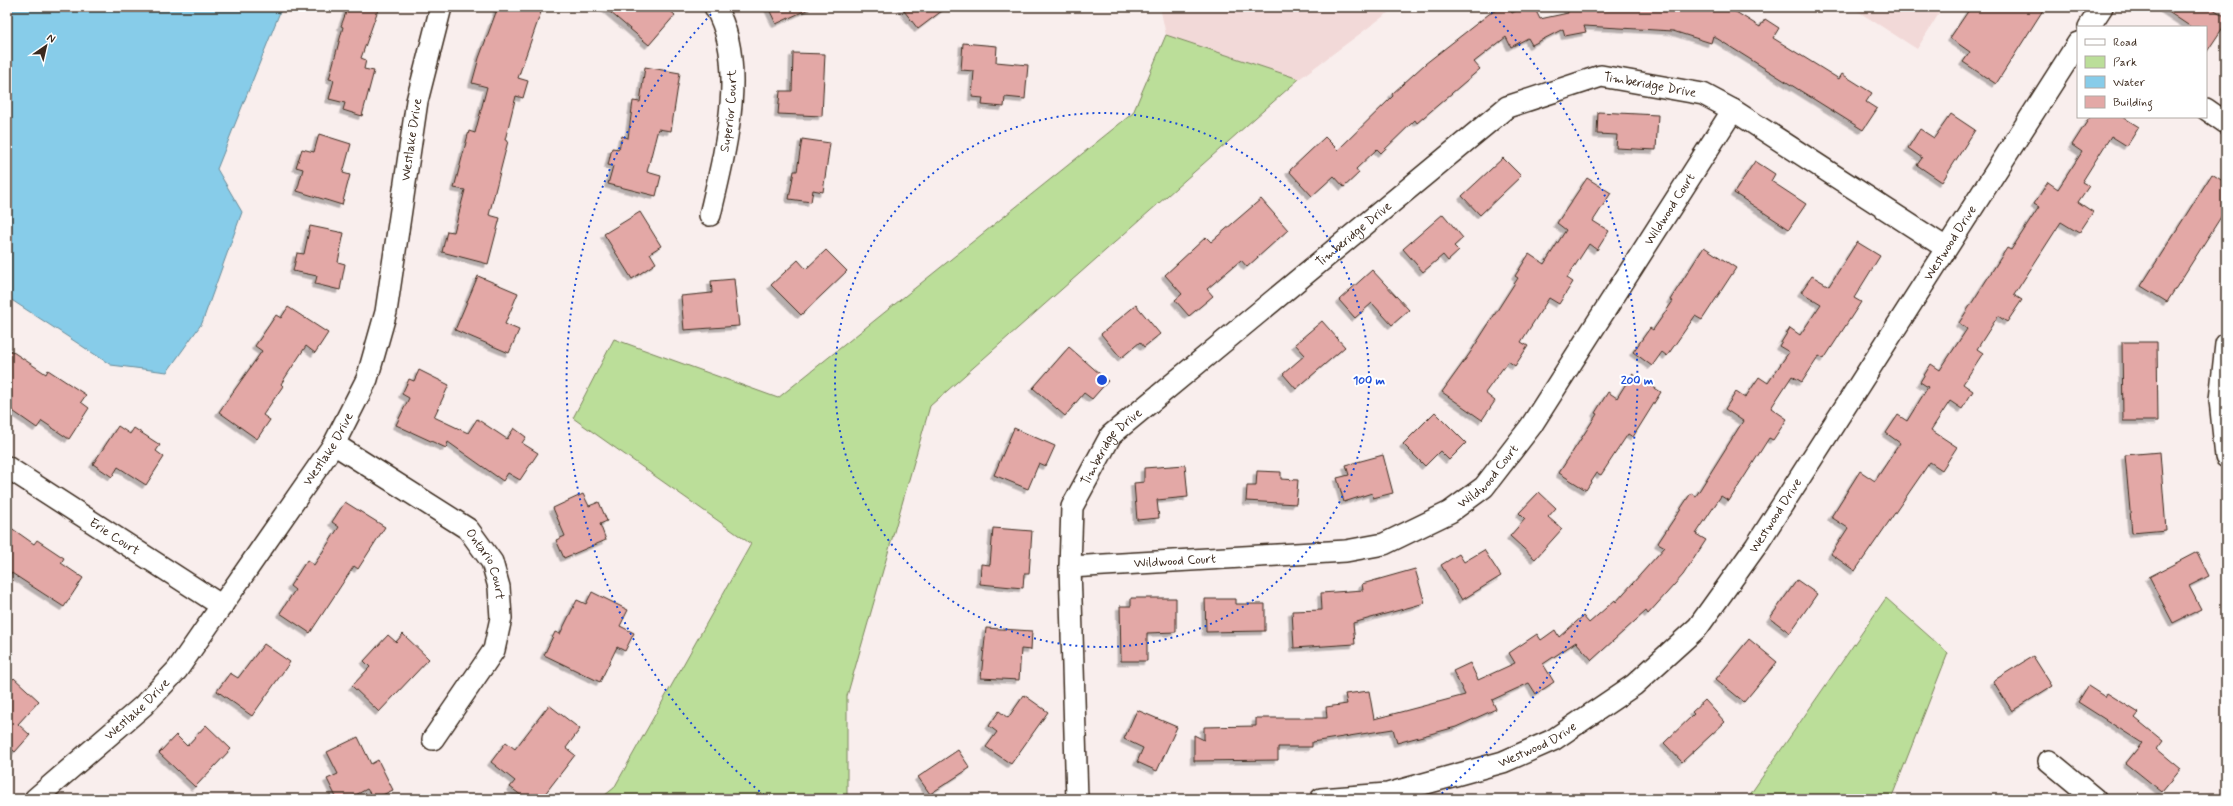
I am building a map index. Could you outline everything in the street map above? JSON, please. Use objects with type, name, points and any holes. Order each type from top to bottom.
[{"type":"street","name":"Westlake Drive","points":[[35,799],[143,706],[177,670],[334,444],[367,379],[386,312],[417,101],[441,7]]},
{"type":"street","name":"Superior Court","points":[[710,215],[729,131],[731,63],[722,18],[715,7]]},
{"type":"street","points":[[2090,26],[2102,7]]},
{"type":"street","name":"Westwood Drive","points":[[1321,799],[1387,794],[1503,762],[1553,740],[1634,685],[1698,627],[1756,546],[2077,45]]},
{"type":"street","name":"Timberidge Drive","points":[[1077,799],[1070,567],[1072,507],[1110,435],[1508,107],[1602,76],[1703,94],[1733,110],[1946,248]]},
{"type":"street","name":"Wildwood Court","points":[[1070,567],[1346,551],[1384,544],[1450,512],[1484,487],[1531,426],[1733,110]]},
{"type":"street","points":[[2207,110],[2226,123]]},
{"type":"street","points":[[2226,344],[2220,400],[2226,457]]},
{"type":"street","name":"Ontario Court","points":[[334,444],[468,529],[492,562],[499,586],[501,618],[494,650],[433,739]]},
{"type":"street","name":"Erie Court","points":[[7,467],[222,606]]},
{"type":"street","points":[[2049,761],[2095,799]]},
{"type":"shaded area","points":[[1160,7],[1396,7],[1299,79],[1166,35]]},
{"type":"shaded area","points":[[1851,7],[1943,7],[1917,49]]},
{"type":"green space","points":[[1166,35],[1299,79],[930,406],[847,696],[847,799],[600,799],[614,788],[751,544],[573,418],[614,339],[778,398],[1133,113]]},
{"type":"green space","points":[[1886,598],[1948,653],[1891,799],[1747,799]]},
{"type":"water","points":[[7,7],[282,7],[217,169],[242,212],[202,323],[167,372],[111,365],[7,297]]},
{"type":"building","points":[[348,7],[379,7],[361,58],[366,60],[364,69],[374,71],[362,116],[343,110],[345,103],[329,99],[334,80],[329,79],[343,27],[341,26]]},
{"type":"building","points":[[498,7],[527,7],[541,12],[518,78],[528,81],[523,98],[516,96],[505,140],[508,141],[489,215],[500,218],[488,264],[442,252],[447,231],[454,232],[465,190],[454,188],[469,131],[475,133],[487,87],[472,83],[479,58]]},
{"type":"building","points":[[604,7],[666,7],[675,15],[649,45]]},
{"type":"building","points":[[768,7],[813,7],[776,24]]},
{"type":"building","points":[[901,7],[947,7],[918,29]]},
{"type":"building","points":[[1502,7],[1509,7],[1512,13],[1523,7],[1534,7],[1540,19],[1568,13],[1567,7],[1720,7],[1736,12],[1760,27],[1765,19],[1779,28],[1773,38],[1839,79],[1842,74],[1872,93],[1866,102],[1877,109],[1863,130],[1713,36],[1711,43],[1673,31],[1584,26],[1586,32],[1565,36],[1563,29],[1532,45],[1528,38],[1511,47],[1506,37],[1474,62],[1480,69],[1417,123],[1415,120],[1381,153],[1377,149],[1356,169],[1359,173],[1344,187],[1334,176],[1312,196],[1289,171],[1325,137],[1338,150],[1393,96],[1392,94],[1425,64],[1489,14]]},
{"type":"building","points":[[1971,7],[2045,7],[1996,84],[1963,62],[1970,52],[1950,38]]},
{"type":"building","points":[[2161,7],[2210,7],[2226,17],[2226,23],[2207,52],[2207,26],[2190,26]]},
{"type":"building","points":[[963,43],[997,46],[996,62],[1028,65],[1025,99],[1005,97],[1004,107],[982,105],[983,98],[972,97],[974,71],[961,70]]},
{"type":"building","points":[[793,53],[825,54],[822,116],[778,114],[780,91],[792,91]]},
{"type":"building","points":[[645,67],[680,73],[671,131],[658,129],[647,172],[661,176],[656,196],[608,184],[613,166],[608,165],[612,148],[619,149],[622,136],[628,138],[633,101],[640,102]]},
{"type":"building","points":[[1598,112],[1658,115],[1656,150],[1616,148],[1617,135],[1597,134]]},
{"type":"building","points":[[1951,114],[1975,130],[1942,182],[1917,165],[1922,158],[1908,148],[1920,129],[1934,138]]},
{"type":"building","points":[[2089,118],[2125,118],[2139,127],[2127,146],[2111,136],[2082,182],[2089,186],[2078,202],[2093,212],[2079,233],[2061,222],[2014,295],[2022,300],[2007,322],[1998,316],[1977,349],[1983,353],[1963,384],[1973,391],[1962,409],[1950,401],[1931,430],[1957,447],[1942,470],[1930,462],[1855,571],[1831,554],[1848,528],[1831,517],[1860,471],[1875,481],[1900,443],[1886,433],[1898,415],[1907,421],[1928,387],[1920,382],[1931,364],[1940,370],[1967,329],[1959,323],[2007,248],[2011,250],[2039,207],[2034,204],[2048,182],[2058,189],[2082,152],[2072,145]]},
{"type":"building","points":[[319,134],[351,144],[343,173],[350,175],[342,205],[297,191],[303,169],[296,167],[302,149],[314,152]]},
{"type":"building","points":[[802,139],[830,143],[823,192],[813,190],[811,202],[789,199],[794,171],[797,171]]},
{"type":"building","points":[[1503,158],[1521,176],[1480,215],[1462,196]]},
{"type":"building","points":[[1755,161],[1775,174],[1771,181],[1806,204],[1789,229],[1734,193]]},
{"type":"building","points":[[2212,174],[2226,183],[2226,209],[2167,302],[2141,286]]},
{"type":"building","points":[[1587,178],[1611,193],[1593,221],[1609,231],[1597,250],[1589,244],[1567,278],[1573,282],[1559,304],[1549,298],[1521,342],[1528,346],[1515,366],[1508,361],[1485,393],[1495,401],[1482,420],[1442,392],[1470,353],[1518,278],[1515,276],[1529,254],[1544,264],[1566,230],[1557,223]]},
{"type":"building","points":[[1261,199],[1288,230],[1247,267],[1241,260],[1207,289],[1213,296],[1189,316],[1175,300],[1182,294],[1165,275],[1206,237],[1211,242]]},
{"type":"building","points":[[640,212],[661,246],[650,253],[656,263],[632,279],[604,234]]},
{"type":"building","points":[[1443,214],[1463,238],[1454,246],[1459,251],[1448,261],[1443,255],[1423,272],[1403,249]]},
{"type":"building","points":[[310,226],[344,233],[338,262],[345,264],[340,290],[315,284],[317,276],[293,271],[297,253],[304,254]]},
{"type":"building","points":[[1857,242],[1880,256],[1854,298],[1861,302],[1824,359],[1819,356],[1802,382],[1792,376],[1771,408],[1787,419],[1773,440],[1769,438],[1729,501],[1721,496],[1696,534],[1706,540],[1683,575],[1648,614],[1646,611],[1592,660],[1576,642],[1543,664],[1554,682],[1536,694],[1529,683],[1492,700],[1496,709],[1456,727],[1397,743],[1393,729],[1312,742],[1312,747],[1278,747],[1278,760],[1194,761],[1194,735],[1204,740],[1204,727],[1256,726],[1256,718],[1327,718],[1326,707],[1347,704],[1345,694],[1369,691],[1374,719],[1465,695],[1453,671],[1470,663],[1478,680],[1515,663],[1509,653],[1537,634],[1541,640],[1555,630],[1559,637],[1583,616],[1589,623],[1615,600],[1616,602],[1665,547],[1658,543],[1691,493],[1696,496],[1743,421],[1725,409],[1736,392],[1745,398],[1759,377],[1768,383],[1789,352],[1779,346],[1790,328],[1800,335],[1821,304],[1801,292],[1812,276],[1829,286]]},
{"type":"building","points":[[1704,247],[1736,268],[1702,320],[1695,316],[1667,356],[1662,352],[1652,366],[1633,352],[1650,328],[1653,330],[1673,301],[1670,300]]},
{"type":"building","points":[[826,250],[847,271],[801,315],[771,285],[798,260],[806,269]]},
{"type":"building","points":[[1372,270],[1409,310],[1392,325],[1372,303],[1355,318],[1339,300]]},
{"type":"building","points":[[478,276],[518,293],[505,324],[519,330],[509,353],[455,330]]},
{"type":"building","points":[[734,279],[739,326],[684,330],[681,296],[712,293],[711,281]]},
{"type":"building","points":[[1136,305],[1160,334],[1144,347],[1140,342],[1121,358],[1101,334]]},
{"type":"building","points":[[288,307],[328,333],[315,353],[306,346],[281,384],[283,386],[263,415],[270,420],[257,439],[219,412],[262,351],[255,346],[276,315],[281,318]]},
{"type":"building","points":[[1322,321],[1345,347],[1296,389],[1283,374],[1305,355],[1295,344]]},
{"type":"building","points":[[2122,342],[2157,342],[2158,421],[2123,421]]},
{"type":"building","points":[[1069,347],[1108,381],[1092,399],[1084,393],[1065,416],[1033,388]]},
{"type":"building","points":[[7,348],[46,374],[48,370],[86,395],[81,402],[89,408],[69,439],[42,421],[37,428],[7,407]]},
{"type":"building","points":[[419,370],[449,385],[434,417],[468,433],[477,419],[507,439],[514,428],[526,437],[522,443],[538,453],[520,480],[508,473],[503,481],[448,442],[446,448],[396,425],[409,398],[402,394],[409,379],[414,381]]},
{"type":"building","points":[[1632,374],[1661,392],[1633,437],[1628,434],[1601,475],[1597,473],[1586,490],[1559,473],[1597,414],[1595,413],[1608,392],[1617,398]]},
{"type":"building","points":[[1435,412],[1466,443],[1449,460],[1440,451],[1425,466],[1403,444]]},
{"type":"building","points":[[118,426],[130,434],[134,428],[160,445],[156,451],[164,457],[146,485],[118,467],[112,477],[93,464]]},
{"type":"building","points":[[1014,428],[1055,446],[1046,466],[1039,463],[1028,489],[994,475]]},
{"type":"building","points":[[2160,452],[2166,530],[2132,533],[2125,455]]},
{"type":"building","points":[[1383,455],[1393,493],[1373,498],[1372,493],[1344,502],[1337,478],[1349,475],[1346,465]]},
{"type":"building","points":[[1185,465],[1188,497],[1157,500],[1159,518],[1137,520],[1134,483],[1144,482],[1144,468]]},
{"type":"building","points":[[1257,471],[1281,472],[1281,479],[1298,480],[1296,504],[1246,501],[1247,486],[1256,486]]},
{"type":"building","points":[[1539,492],[1556,508],[1548,517],[1562,529],[1535,559],[1510,536],[1525,519],[1519,513]]},
{"type":"building","points":[[583,494],[589,506],[599,502],[607,521],[600,524],[606,540],[564,558],[556,540],[565,536],[553,508]]},
{"type":"building","points":[[345,502],[385,527],[358,569],[354,566],[310,633],[280,613],[295,590],[290,586],[307,560],[314,565],[339,527],[332,522]]},
{"type":"building","points":[[7,525],[34,544],[37,540],[64,558],[61,563],[83,578],[64,607],[7,570]]},
{"type":"building","points":[[993,528],[1032,531],[1029,574],[1024,574],[1023,588],[980,584],[981,564],[990,565]]},
{"type":"building","points":[[1484,550],[1501,576],[1462,600],[1441,565],[1459,554],[1464,562]]},
{"type":"building","points":[[2197,552],[2209,576],[2189,586],[2201,609],[2173,623],[2149,577]]},
{"type":"building","points":[[1415,569],[1425,603],[1353,623],[1355,644],[1294,648],[1292,611],[1322,610],[1321,593],[1363,590],[1362,584]]},
{"type":"building","points":[[1797,580],[1817,594],[1790,633],[1770,618]]},
{"type":"building","points":[[592,592],[628,610],[620,626],[634,633],[625,651],[617,647],[600,682],[544,655],[555,632],[560,634],[577,600],[586,604]]},
{"type":"building","points":[[1131,598],[1176,598],[1176,632],[1147,633],[1147,661],[1121,661],[1120,606],[1131,606]]},
{"type":"building","points":[[1205,599],[1236,599],[1236,604],[1265,604],[1265,631],[1206,632]]},
{"type":"building","points":[[986,628],[1032,631],[1031,650],[1021,649],[1019,680],[981,678]]},
{"type":"building","points":[[403,634],[429,659],[379,712],[352,686],[370,667],[364,661],[388,635],[396,642]]},
{"type":"building","points":[[1749,639],[1777,662],[1744,702],[1716,679]]},
{"type":"building","points":[[264,644],[290,662],[252,716],[217,691],[230,673],[238,678]]},
{"type":"building","points":[[2033,656],[2052,686],[2012,711],[1993,681]]},
{"type":"building","points":[[14,678],[39,701],[18,724],[30,735],[15,752],[7,745],[7,685]]},
{"type":"building","points":[[2088,686],[2105,697],[2107,693],[2139,713],[2135,718],[2163,741],[2157,749],[2181,769],[2162,792],[2126,763],[2142,743],[2078,702]]},
{"type":"building","points":[[1024,695],[1048,712],[1011,764],[986,747],[997,732],[989,726],[999,711],[1008,718]]},
{"type":"building","points":[[1705,700],[1725,722],[1682,762],[1664,743],[1694,714],[1692,712]]},
{"type":"building","points":[[549,705],[580,729],[566,748],[575,755],[541,799],[526,799],[510,787],[515,781],[491,762],[506,742],[515,749]]},
{"type":"building","points":[[1137,710],[1177,727],[1157,771],[1137,762],[1143,748],[1124,739]]},
{"type":"building","points":[[206,725],[231,749],[195,787],[159,753],[176,735],[187,746]]},
{"type":"building","points":[[358,737],[371,764],[378,760],[393,790],[374,799],[367,789],[348,799],[337,799],[327,779],[338,774],[327,752]]},
{"type":"building","points":[[958,750],[970,768],[930,794],[918,777]]}]
